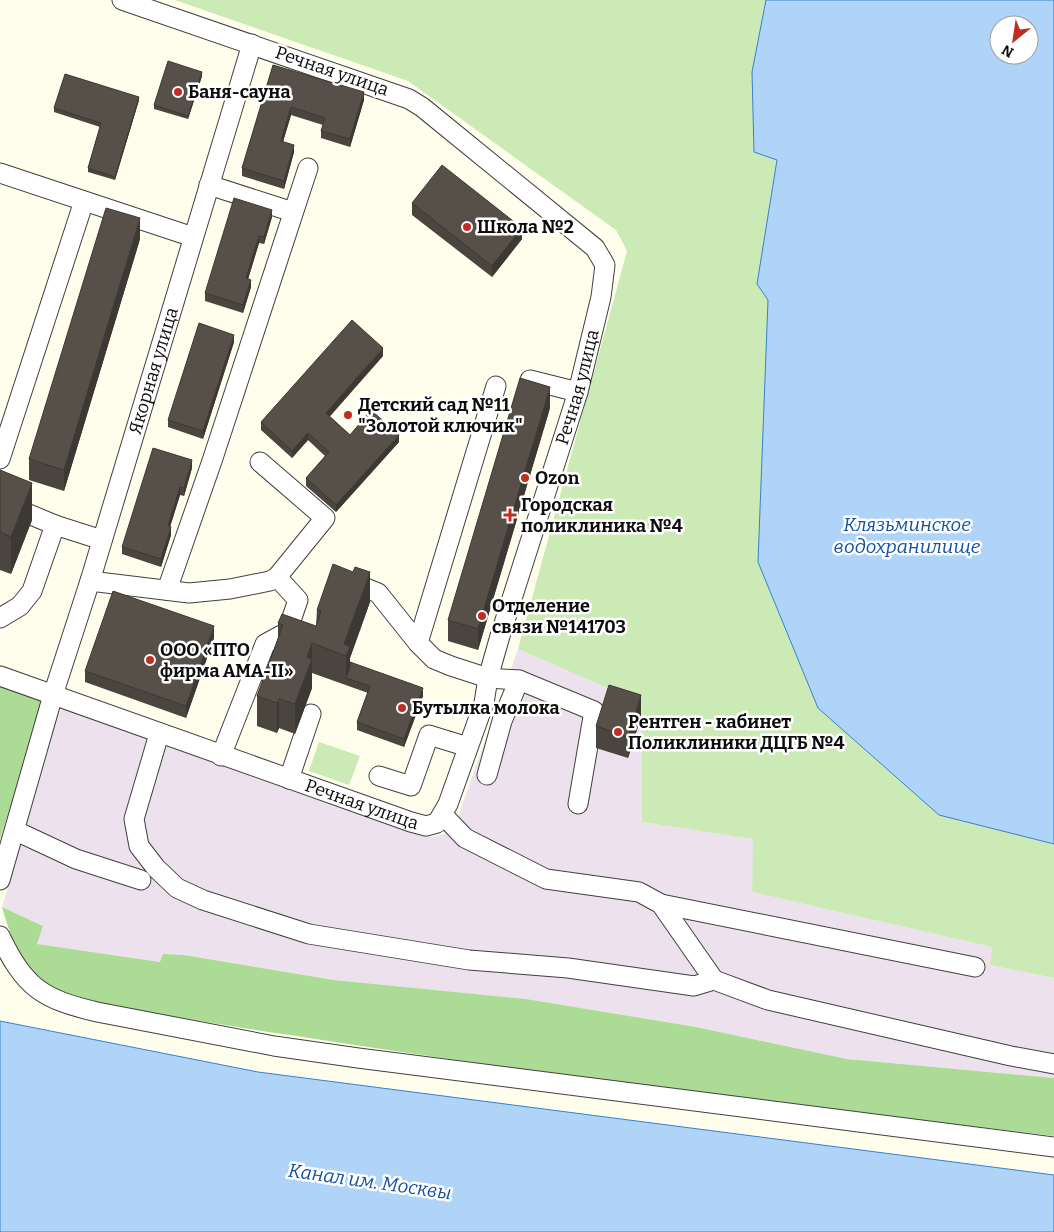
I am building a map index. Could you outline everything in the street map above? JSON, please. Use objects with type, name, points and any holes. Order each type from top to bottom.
[{"type":"street","name":"Речная улица","points":[[0,676],[221,756],[426,826],[437,823],[443,815],[484,702],[488,678],[578,392],[601,297],[605,265],[595,248],[422,107],[409,99],[122,0]]},
{"type":"street","name":"Якорная улица","points":[[0,880],[16,831],[54,695],[252,44]]},
{"type":"street","points":[[166,590],[308,168]]},
{"type":"street","points":[[0,173],[193,238]]},
{"type":"street","points":[[209,184],[294,212]]},
{"type":"street","points":[[0,459],[84,201]]},
{"type":"street","points":[[530,380],[578,392]]},
{"type":"street","points":[[418,643],[496,386]]},
{"type":"street","points":[[90,580],[189,593],[230,589],[270,581],[277,577],[325,518],[260,462]]},
{"type":"street","points":[[0,502],[55,525],[102,540]]},
{"type":"street","points":[[0,618],[20,606],[32,591],[55,525]]},
{"type":"street","points":[[221,756],[265,644],[288,632],[298,600],[277,577]]},
{"type":"street","points":[[356,584],[378,593],[418,643],[434,659],[488,678],[519,680],[594,712],[578,804]]},
{"type":"street","points":[[487,775],[502,721],[519,680]]},
{"type":"street","points":[[289,779],[311,714]]},
{"type":"street","points":[[159,734],[134,819],[139,846],[156,868],[177,888],[203,900],[309,934],[469,960],[568,968],[694,986],[714,980]]},
{"type":"street","points":[[379,776],[411,786],[428,735],[468,747]]},
{"type":"street","points":[[443,815],[465,838],[546,879],[639,892],[661,904],[974,967]]},
{"type":"street","points":[[16,831],[76,859],[141,880]]},
{"type":"street","points":[[661,904],[714,980],[768,1000],[1011,1056],[1054,1064]]},
{"type":"street","points":[[0,936],[12,960],[26,981],[46,996],[71,1006],[97,1012],[274,1046],[358,1058],[1054,1147]]},
{"type":"shaded area","points":[[518,649],[642,703],[642,822],[754,839],[752,892],[992,947],[990,965],[1054,978],[1054,1078],[847,1059],[696,1027],[526,999],[334,980],[184,955],[160,962],[36,944],[43,926],[2,907],[58,714],[63,709],[413,833],[431,837],[445,834],[456,822]]},
{"type":"green space","points":[[175,0],[767,0],[752,72],[754,152],[777,160],[757,284],[768,300],[758,562],[818,708],[939,815],[1054,844],[1054,978],[990,965],[992,947],[752,892],[753,839],[642,822],[642,703],[518,649],[627,251],[616,230],[408,81]]},
{"type":"green space","points":[[0,665],[50,683],[0,839]]},
{"type":"green space","points":[[319,742],[360,756],[349,785],[309,771]]},
{"type":"green space","points":[[2,907],[43,926],[37,944],[160,962],[163,954],[184,955],[334,980],[526,999],[696,1027],[847,1059],[1054,1078],[1054,1136],[576,1077],[227,1026],[89,1000],[62,993],[43,982],[34,974],[14,943]]},
{"type":"water","name":"Клязьминское водохранилище","points":[[766,0],[1054,0],[1054,844],[939,815],[818,708],[758,562],[768,300],[757,284],[777,160],[754,152],[752,72]]},
{"type":"water","name":"Канал им. Москвы","points":[[0,1021],[258,1072],[1054,1175],[1054,1232],[0,1232]]},
{"type":"building","name":"Баня-сауна","points":[[168,61],[202,72],[188,116],[154,105]]},
{"type":"building","points":[[273,65],[364,92],[350,139],[321,131],[325,118],[291,107],[281,141],[294,145],[284,181],[242,168]]},
{"type":"building","points":[[65,74],[139,97],[115,177],[88,168],[101,123],[54,108]]},
{"type":"building","name":"Школа №2","points":[[442,165],[522,228],[492,266],[412,203]]},
{"type":"building","points":[[234,198],[272,210],[264,237],[259,236],[246,278],[251,280],[243,305],[205,293]]},
{"type":"building","points":[[106,208],[140,218],[64,470],[29,459]]},
{"type":"building","points":[[352,320],[383,348],[326,413],[350,435],[371,410],[399,435],[336,505],[306,478],[329,452],[308,433],[292,451],[261,422]]},
{"type":"building","points":[[199,323],[234,335],[203,431],[168,420]]},
{"type":"building","points":[[520,378],[550,387],[478,629],[448,620]]},
{"type":"building","points":[[153,448],[192,460],[184,488],[180,487],[179,490],[168,526],[171,527],[161,559],[122,547]]},
{"type":"building","points":[[0,470],[32,483],[11,537],[0,532]]},
{"type":"building","points":[[333,564],[353,572],[355,567],[370,572],[344,644],[350,647],[346,656],[312,643],[307,657],[312,659],[295,704],[279,699],[277,703],[257,696],[283,625],[278,623],[282,614],[316,626],[321,611],[317,610]]},
{"type":"building","name":"ООО «ПТО фирма АМА-II»","points":[[113,591],[214,626],[186,706],[85,671]]},
{"type":"building","points":[[350,662],[423,688],[404,739],[357,722],[370,686],[346,678]]},
{"type":"building","points":[[609,685],[641,695],[628,737],[596,726]]},
{"type":"place","name":"Баня-сауна","points":[[178,92]]},
{"type":"place","name":"Школа №2","points":[[467,227]]},
{"type":"place","name":"Детский сад №11 \"Золотой ключик\"","points":[[348,415]]},
{"type":"place","name":"Ozon","points":[[525,478]]},
{"type":"place","name":"Городская поликлиника №4","points":[[510,515]]},
{"type":"place","name":"Отделение связи №141703","points":[[482,616]]},
{"type":"place","name":"ООО «ПТО фирма АМА-II»","points":[[150,660]]},
{"type":"place","name":"Бутылка молока","points":[[402,708]]},
{"type":"place","name":"Рентген - кабинет Поликлиники ДЦГБ №4","points":[[618,732]]}]
